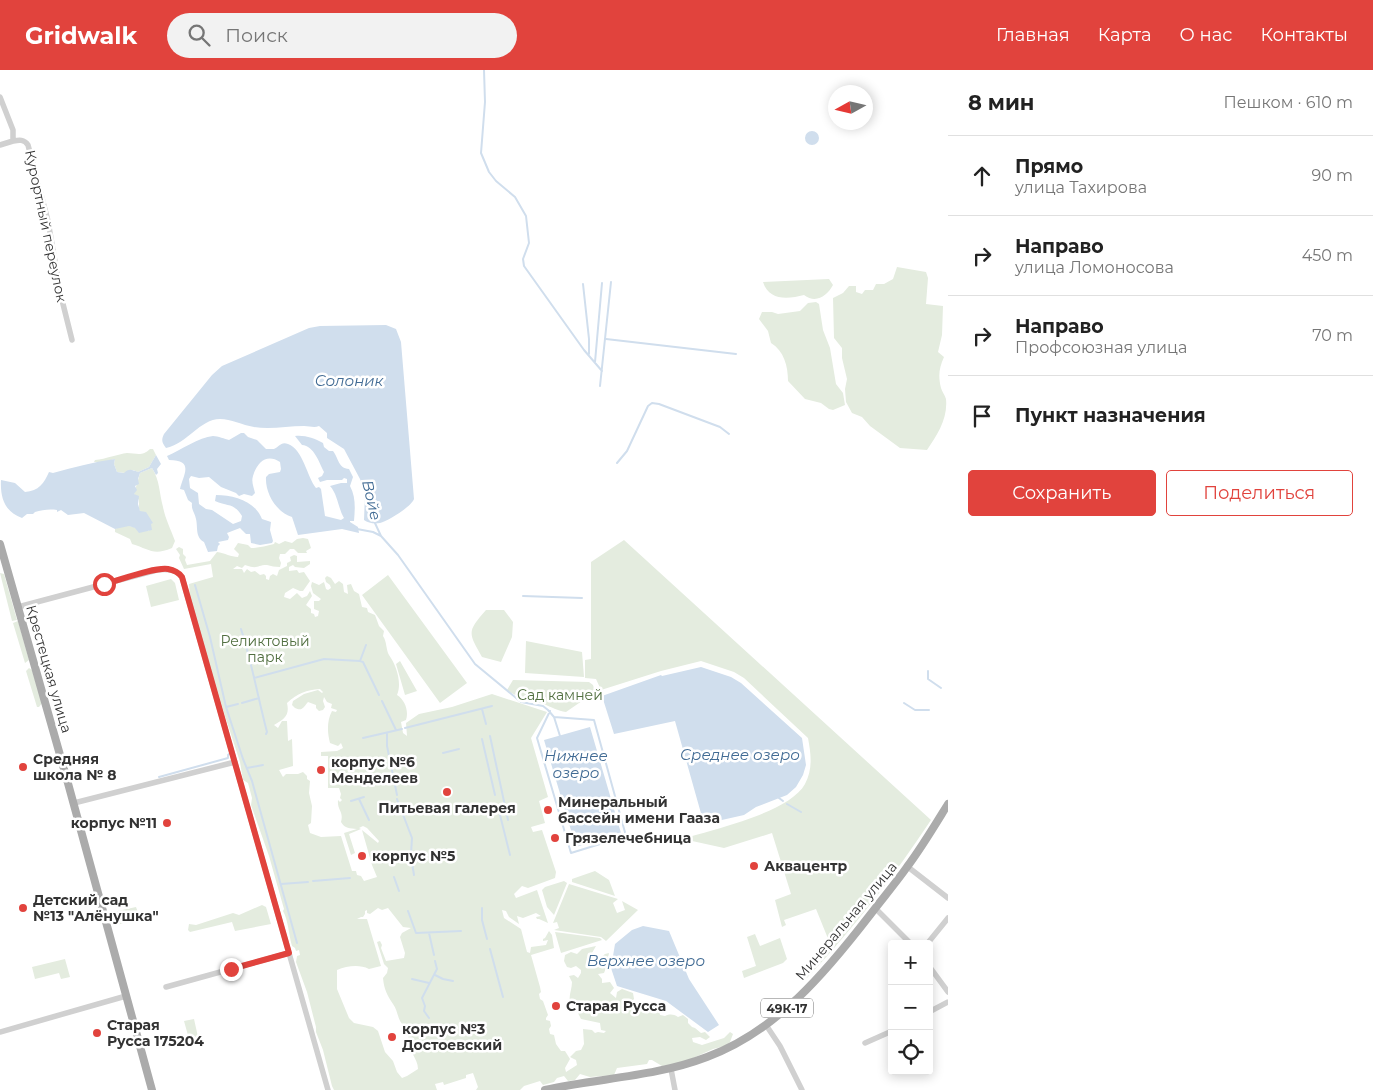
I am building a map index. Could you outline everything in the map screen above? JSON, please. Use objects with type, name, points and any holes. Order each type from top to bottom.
[{"type":"main road","name":"Крестецкая улица","points":[[0,544],[74,804],[152,1090]]},
{"type":"main road","name":"Минеральная улица","points":[[544,1090],[671,1068],[721,1052],[752,1036],[810,985],[850,939],[908,867],[948,804]]},
{"type":"street","name":"Курортный переулок","points":[[0,97],[13,130],[13,141],[25,141],[28,145],[48,222],[61,296],[72,340]]},
{"type":"street","points":[[0,146],[13,141]]},
{"type":"street","points":[[18,607],[157,570],[168,569],[182,577],[328,1090]]},
{"type":"street","points":[[74,804],[235,762]]},
{"type":"street","points":[[908,867],[948,898]]},
{"type":"street","points":[[875,908],[907,940]]},
{"type":"street","points":[[930,940],[948,918]]},
{"type":"street","points":[[166,987],[289,953]]},
{"type":"street","points":[[933,971],[948,992]]},
{"type":"street","points":[[0,1032],[126,996]]},
{"type":"street","points":[[933,1010],[948,1002]]},
{"type":"street","points":[[766,1025],[780,1046],[802,1090]]},
{"type":"street","points":[[865,1043],[888,1033]]},
{"type":"street","points":[[671,1068],[675,1090]]},
{"type":"green space","points":[[897,267],[926,272],[928,278],[926,304],[943,306],[942,335],[938,352],[944,357],[939,376],[941,388],[946,399],[946,406],[944,420],[927,450],[900,448],[870,426],[862,417],[852,413],[846,402],[845,389],[847,379],[842,358],[842,348],[834,338],[833,298],[843,293],[849,286],[856,286],[856,292],[862,294],[865,290],[873,290],[876,284],[884,284],[893,279]]},
{"type":"green space","points":[[829,279],[833,285],[828,292],[817,299],[808,298],[804,295],[786,298],[774,296],[763,282]]},
{"type":"green space","points":[[816,302],[819,304],[823,330],[830,348],[836,384],[843,393],[845,405],[833,410],[821,403],[805,399],[788,381],[784,359],[779,350],[771,343],[768,331],[759,319],[762,312],[778,314],[800,311],[808,303]]},
{"type":"green space","points":[[153,449],[156,455],[149,467],[138,472],[133,470],[125,473],[117,472],[114,464],[115,459],[94,462],[95,460],[127,453],[142,454]]},
{"type":"green space","points":[[152,468],[158,482],[165,515],[175,541],[172,548],[155,552],[132,544],[130,539],[115,532],[115,529],[123,526],[149,531],[139,509],[139,500],[134,494],[140,473]]},
{"type":"green space","name":"Реликтовый парк","points":[[297,539],[308,539],[311,548],[306,551],[307,553],[298,553],[294,549],[290,549],[285,554],[280,554],[280,567],[263,565],[253,567],[245,565],[242,568],[237,566],[233,569],[242,569],[244,573],[247,569],[251,572],[255,571],[260,575],[264,574],[266,579],[269,580],[270,576],[273,574],[277,576],[279,570],[287,566],[287,563],[291,561],[290,557],[294,555],[297,556],[297,562],[310,561],[310,564],[304,568],[293,565],[289,567],[289,571],[297,570],[299,573],[304,572],[310,581],[303,591],[293,588],[285,593],[284,597],[290,599],[297,593],[302,598],[307,596],[310,591],[312,596],[306,605],[311,609],[311,613],[315,617],[318,616],[319,611],[314,609],[314,601],[321,599],[313,593],[312,582],[319,585],[324,582],[328,590],[331,588],[326,582],[325,578],[327,576],[335,584],[339,581],[343,584],[344,592],[348,594],[347,585],[351,584],[354,591],[359,594],[362,607],[367,608],[368,612],[375,615],[379,626],[384,631],[383,636],[388,653],[398,675],[399,686],[397,695],[407,709],[406,720],[401,722],[403,733],[407,736],[406,723],[419,714],[452,707],[492,694],[547,712],[531,738],[548,797],[539,801],[545,823],[531,827],[533,832],[542,830],[556,872],[555,878],[528,888],[522,886],[514,894],[516,898],[537,890],[548,923],[537,919],[536,917],[541,916],[536,913],[523,918],[517,916],[519,924],[509,917],[506,911],[502,910],[504,918],[521,929],[527,952],[530,953],[531,947],[546,945],[548,940],[543,941],[543,939],[549,931],[552,935],[554,948],[531,955],[540,987],[540,999],[543,1001],[548,1015],[546,1020],[550,1021],[550,1034],[554,1035],[556,1044],[561,1051],[565,1051],[570,1059],[565,1068],[566,1072],[577,1065],[576,1060],[570,1057],[576,1051],[581,1050],[584,1044],[583,1029],[592,1030],[595,1033],[604,1033],[606,1031],[601,1030],[600,1023],[581,1019],[578,1007],[573,1007],[571,1004],[572,982],[569,976],[574,975],[578,978],[581,970],[576,966],[567,967],[564,961],[565,955],[571,952],[577,954],[582,949],[596,946],[592,953],[595,962],[609,953],[604,973],[598,974],[602,979],[602,983],[610,982],[614,988],[610,993],[616,998],[617,992],[622,989],[633,993],[634,999],[625,1008],[628,1010],[631,1006],[647,1009],[649,1007],[659,1009],[660,1015],[675,1015],[678,1017],[683,1015],[688,1019],[688,1023],[692,1027],[701,1033],[705,1032],[710,1037],[706,1040],[700,1037],[692,1038],[693,1042],[702,1045],[724,1038],[730,1032],[733,1034],[730,1042],[725,1046],[713,1049],[680,1064],[662,1066],[649,1060],[647,1064],[617,1068],[614,1075],[590,1077],[580,1074],[575,1080],[568,1081],[564,1076],[557,1078],[554,1082],[543,1085],[540,1081],[524,1086],[520,1090],[476,1090],[478,1087],[473,1073],[466,1075],[466,1078],[444,1085],[443,1082],[435,1084],[437,1090],[334,1090],[316,1032],[307,992],[296,962],[297,956],[300,955],[299,950],[296,951],[292,946],[269,856],[251,805],[252,798],[248,783],[243,780],[240,762],[190,598],[189,584],[213,577],[211,564],[184,569],[176,549],[179,547],[183,549],[187,565],[210,561],[217,552],[238,557],[239,554],[234,549],[238,543],[254,548],[274,544],[275,542],[279,544],[285,541],[292,543]],"holes":[[[320,689],[322,693],[318,690],[304,694],[293,701],[292,705],[300,709],[308,702],[316,705],[319,711],[325,707],[324,697],[327,702],[332,704],[331,708],[337,710],[336,712],[332,711],[330,715],[328,735],[330,743],[338,746],[341,743],[343,748],[337,751],[321,752],[321,756],[328,756],[328,788],[339,788],[341,794],[340,798],[342,800],[340,802],[338,800],[338,807],[342,815],[341,822],[346,827],[357,829],[344,833],[351,855],[355,853],[349,834],[361,829],[359,828],[363,826],[367,828],[379,841],[378,843],[362,830],[377,877],[364,881],[361,876],[357,875],[356,871],[352,871],[341,836],[321,837],[310,833],[308,825],[311,823],[312,806],[309,793],[310,781],[307,779],[307,776],[303,772],[286,774],[283,777],[279,770],[293,766],[292,739],[288,741],[287,721],[282,721],[278,728],[274,725],[287,714],[287,703],[299,694]],[[378,908],[382,910],[388,908],[403,927],[411,928],[402,933],[400,937],[405,953],[404,958],[386,961],[381,948],[382,945],[380,941],[377,942],[384,964],[388,968],[383,978],[385,989],[400,1021],[408,1028],[408,1044],[418,1065],[418,1069],[402,1078],[397,1072],[393,1061],[385,1052],[378,1031],[373,1027],[354,1023],[349,1018],[337,989],[337,970],[353,966],[369,969],[381,966],[367,919],[357,919],[363,917],[365,911],[367,910],[367,913],[370,914]]]},
{"type":"green space","points":[[624,540],[931,820],[872,902],[841,941],[807,978],[801,971],[803,969],[808,973],[831,946],[816,909],[784,920],[786,925],[782,927],[775,900],[791,894],[772,833],[724,848],[683,839],[768,812],[796,794],[808,778],[810,756],[808,738],[744,678],[734,672],[701,661],[661,671],[601,690],[596,679],[585,678],[585,660],[591,659],[591,562]]},
{"type":"green space","points":[[0,573],[4,574],[17,620],[12,621]]},
{"type":"green space","points":[[388,575],[467,683],[440,703],[362,595]]},
{"type":"green space","points":[[171,579],[175,583],[179,600],[151,607],[146,586]]},
{"type":"green space","points":[[486,610],[504,610],[513,622],[512,637],[501,662],[482,657],[472,637],[475,623]]},
{"type":"green space","points":[[18,621],[29,660],[25,663],[13,623]]},
{"type":"green space","points":[[526,641],[582,652],[584,677],[525,673]]},
{"type":"green space","points":[[400,661],[417,691],[405,695],[396,664]]},
{"type":"green space","points":[[29,668],[32,670],[42,703],[39,707],[37,707],[26,671]]},
{"type":"green space","name":"Сад камней","points":[[513,680],[589,682],[593,685],[595,692],[566,712],[521,698],[507,690]]},
{"type":"green space","points":[[595,871],[609,880],[615,896],[572,882],[572,879]]},
{"type":"green space","points":[[564,881],[567,883],[554,915],[547,907],[542,890],[545,887]]},
{"type":"green space","points":[[569,884],[618,899],[613,903],[617,913],[625,910],[622,901],[638,910],[606,941],[601,937],[554,930],[559,928],[557,922],[553,923]]},
{"type":"green space","points":[[262,905],[266,907],[271,924],[235,931],[232,922],[190,932],[188,930],[189,924],[196,925],[233,913],[239,915]]},
{"type":"green space","points":[[136,907],[140,918],[117,925],[113,912]]},
{"type":"green space","points":[[555,932],[600,938],[602,940],[561,953]]},
{"type":"green space","points":[[755,934],[760,946],[780,938],[787,959],[783,963],[744,978],[742,971],[756,966],[747,937]]},
{"type":"green space","points":[[65,959],[70,977],[61,979],[59,973],[35,979],[32,967]]},
{"type":"green space","points":[[194,1019],[198,1037],[189,1039],[184,1021]]},
{"type":"water","points":[[809,131],[815,131],[819,138],[815,145],[809,145],[805,141],[805,135]]},
{"type":"water","name":"Солоник","points":[[386,325],[396,329],[401,342],[414,499],[404,510],[388,520],[380,523],[369,523],[364,520],[365,494],[360,479],[344,449],[327,438],[327,433],[319,426],[260,428],[220,419],[206,423],[174,446],[166,448],[164,445],[162,440],[164,434],[212,375],[222,366],[309,328],[320,326]]},
{"type":"water","points":[[241,433],[257,440],[266,449],[274,449],[284,443],[293,447],[301,457],[316,488],[319,487],[321,489],[325,516],[341,520],[344,518],[335,493],[330,486],[347,483],[347,479],[320,482],[318,478],[324,472],[318,459],[310,448],[302,445],[295,436],[306,436],[323,443],[324,447],[329,451],[333,451],[341,465],[349,469],[353,477],[350,486],[355,508],[354,521],[350,522],[358,527],[359,533],[342,529],[298,535],[292,517],[286,515],[276,506],[267,489],[266,477],[269,474],[280,472],[281,469],[280,462],[271,458],[263,460],[255,471],[252,480],[255,493],[252,496],[244,494],[239,496],[221,487],[209,477],[199,478],[191,476],[189,479],[190,488],[198,493],[199,504],[206,509],[212,510],[233,524],[241,521],[242,516],[236,509],[215,501],[216,495],[230,496],[249,503],[262,519],[271,522],[272,543],[260,545],[251,543],[250,534],[246,534],[240,528],[227,533],[228,540],[218,542],[220,544],[217,551],[208,552],[204,542],[198,535],[192,503],[188,500],[184,490],[180,489],[185,474],[185,465],[169,460],[167,456],[208,437],[215,436],[229,440]]},
{"type":"water","points":[[156,455],[161,464],[157,469],[158,473],[156,475],[152,468],[140,473],[139,484],[135,486],[137,490],[134,494],[139,496],[138,504],[140,511],[146,512],[153,523],[151,524],[152,530],[139,533],[135,528],[129,526],[115,529],[84,513],[68,515],[61,510],[57,512],[57,510],[48,510],[35,512],[27,514],[22,518],[11,512],[5,504],[1,493],[1,480],[15,483],[25,492],[40,486],[49,472],[53,473],[115,459],[114,464],[117,472],[124,473],[127,470],[131,470],[138,472],[149,467]]},
{"type":"water","name":"Среднее озеро","points":[[701,667],[731,677],[741,683],[802,738],[806,765],[796,787],[787,795],[756,807],[744,815],[704,824],[675,721],[614,734],[602,696],[661,675]]},
{"type":"water","name":"Нижнее озеро","points":[[590,727],[621,833],[576,847],[544,740]]},
{"type":"water","name":"Верхнее озеро","points":[[643,926],[669,931],[689,979],[719,1025],[708,1032],[666,1001],[617,986],[611,968],[615,944],[632,930]]},
{"type":"waterway","points":[[484,70],[485,102],[481,153],[489,172],[496,181],[515,197],[526,216],[529,243],[523,259],[524,266],[584,350],[602,371]]},
{"type":"waterway","points":[[600,386],[611,282]]},
{"type":"waterway","points":[[595,362],[602,283]]},
{"type":"waterway","points":[[583,284],[589,354]]},
{"type":"waterway","points":[[606,339],[736,354]]},
{"type":"waterway","points":[[617,463],[627,451],[648,406],[652,403],[720,427],[729,434]]},
{"type":"waterway","name":"Войе","points":[[374,521],[381,536],[398,555],[475,664],[521,702],[543,706],[548,710],[554,717],[560,736]]},
{"type":"waterway","points":[[357,529],[373,532],[381,536]]},
{"type":"waterway","points":[[195,585],[210,637],[226,707],[252,781],[297,943]]},
{"type":"waterway","points":[[523,596],[582,598]]},
{"type":"waterway","points":[[241,629],[252,668],[266,734]]},
{"type":"waterway","points":[[360,661],[366,645]]},
{"type":"waterway","points":[[254,678],[324,659],[360,661],[363,662],[379,695]]},
{"type":"waterway","points":[[928,671],[928,679],[941,688]]},
{"type":"waterway","points":[[242,703],[259,698]]},
{"type":"waterway","points":[[382,701],[396,730]]},
{"type":"waterway","points":[[904,703],[915,710],[929,710]]},
{"type":"waterway","points":[[226,707],[238,704]]},
{"type":"waterway","points":[[405,728],[492,706]]},
{"type":"waterway","points":[[482,709],[486,724]]},
{"type":"waterway","points":[[550,711],[537,738],[571,853],[626,836],[594,720],[554,717]]},
{"type":"waterway","points":[[363,738],[402,729]]},
{"type":"waterway","points":[[387,733],[387,746],[397,795]]},
{"type":"waterway","points":[[490,736],[508,820]]},
{"type":"waterway","points":[[482,739],[495,795]]},
{"type":"waterway","points":[[443,753],[459,749]]},
{"type":"waterway","points":[[159,777],[228,758],[229,754]]},
{"type":"waterway","points":[[247,768],[263,765]]},
{"type":"waterway","points":[[351,801],[364,797]]},
{"type":"waterway","points":[[779,798],[783,801]]},
{"type":"waterway","points":[[359,799],[369,820]]},
{"type":"waterway","points":[[397,799],[400,809]]},
{"type":"waterway","points":[[787,804],[801,812]]},
{"type":"waterway","points":[[498,807],[510,855]]},
{"type":"waterway","points":[[402,812],[412,838],[411,854]]},
{"type":"waterway","points":[[412,863],[414,875]]},
{"type":"waterway","points":[[394,877],[399,891]]},
{"type":"waterway","points":[[313,881],[350,878]]},
{"type":"waterway","points":[[281,884],[308,882]]},
{"type":"waterway","points":[[482,908],[482,920],[487,939]]},
{"type":"waterway","points":[[408,911],[416,933],[461,931]]},
{"type":"waterway","points":[[429,933],[434,955]]},
{"type":"waterway","points":[[490,949],[503,997]]},
{"type":"waterway","points":[[429,1018],[424,1011],[425,1006],[422,998],[437,969],[435,961]]},
{"type":"waterway","points":[[435,975],[453,981]]},
{"type":"waterway","points":[[412,979],[429,983]]},
{"type":"place","name":"Средняя школа № 8","points":[[23,767]]},
{"type":"place","name":"корпус №6 Менделеев","points":[[321,770]]},
{"type":"place","name":"Питьевая галерея","points":[[447,792]]},
{"type":"place","name":"Минеральный бассейн имени Гааза","points":[[548,810]]},
{"type":"place","name":"корпус №11","points":[[167,823]]},
{"type":"place","name":"Грязелечебница","points":[[555,838]]},
{"type":"place","name":"корпус №5","points":[[362,856]]},
{"type":"place","name":"Аквацентр","points":[[754,866]]},
{"type":"place","name":"Детский сад №13 \"Алёнушка\"","points":[[23,908]]},
{"type":"place","name":"Старая Русса","points":[[556,1006]]},
{"type":"place","name":"Старая Русса 175204","points":[[97,1033]]},
{"type":"place","name":"корпус №3 Достоевский","points":[[392,1037]]},
{"type":"route","points":[[104,584],[157,570],[168,569],[182,577],[289,953],[231,969]]}]
